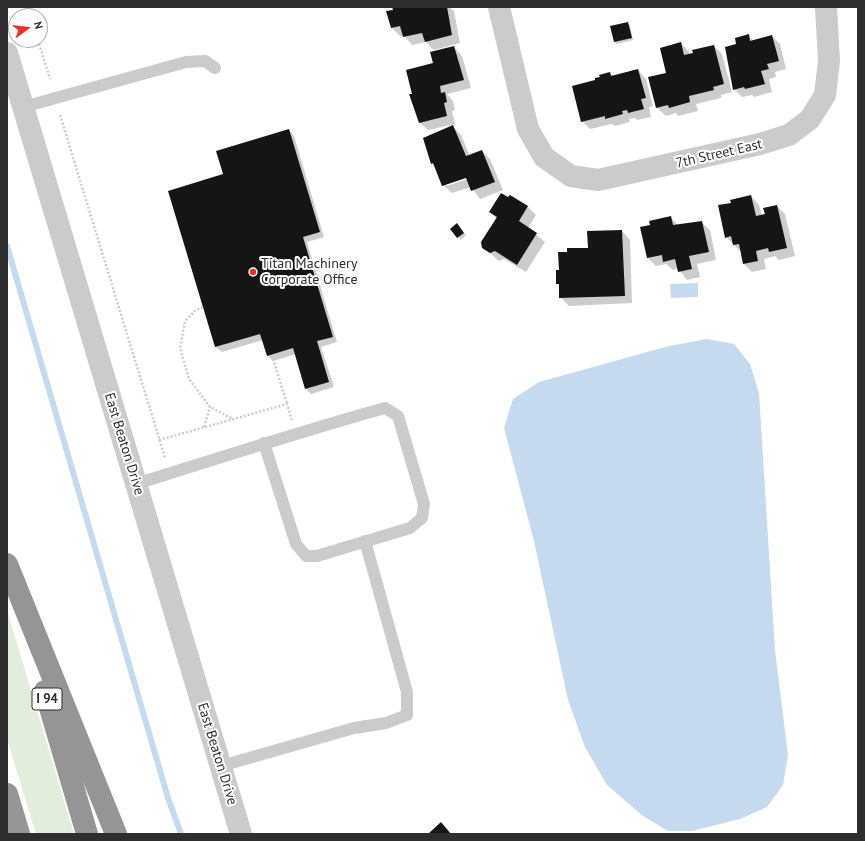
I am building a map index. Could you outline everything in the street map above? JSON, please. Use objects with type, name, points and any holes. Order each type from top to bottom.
[{"type":"highway","name":"I 94","points":[[7,564],[87,834]]},
{"type":"highway","points":[[7,564],[116,834]]},
{"type":"highway","points":[[7,794],[19,834]]},
{"type":"street","name":"7th Street East","points":[[498,7],[528,129],[544,157],[571,176],[598,180],[753,146],[789,135],[810,119],[825,95],[829,61],[826,7]]},
{"type":"street","name":"East Beaton Drive","points":[[7,54],[241,834]]},
{"type":"lane","points":[[23,107],[186,62],[204,62],[215,68]]},
{"type":"lane","points":[[136,484],[264,443],[296,433],[385,408],[398,416],[424,504],[422,518],[410,528],[317,556],[306,556],[296,544],[264,443]]},
{"type":"lane","points":[[221,766],[354,728],[386,723],[407,715],[407,692],[365,541]]},
{"type":"path","points":[[40,48],[50,79]]},
{"type":"path","points":[[60,115],[165,458]]},
{"type":"path","points":[[203,307],[196,310],[185,321],[180,348],[189,379],[210,406],[234,419]]},
{"type":"path","points":[[272,355],[296,433]]},
{"type":"path","points":[[159,440],[287,404]]},
{"type":"path","points":[[204,427],[210,406]]},
{"type":"green space","points":[[7,610],[74,834],[36,834],[7,739]]},
{"type":"water","points":[[698,283],[698,297],[671,298],[670,284]]},
{"type":"water","points":[[707,339],[734,344],[750,364],[759,393],[775,650],[788,755],[783,785],[767,807],[740,819],[692,831],[668,831],[643,816],[607,785],[585,747],[568,700],[534,541],[504,428],[513,399],[539,382],[669,346]]},
{"type":"building","points":[[392,7],[447,7],[452,35],[425,42],[422,33],[403,37],[400,26],[391,28],[386,11],[393,10]]},
{"type":"building","points":[[628,22],[632,38],[614,42],[610,26]]},
{"type":"building","points":[[749,34],[750,41],[772,35],[779,61],[767,64],[769,69],[761,71],[765,84],[745,89],[744,87],[733,90],[725,47],[736,44],[735,38]]},
{"type":"building","points":[[681,42],[684,55],[693,53],[692,50],[714,45],[724,84],[713,87],[714,90],[689,96],[690,102],[669,108],[668,105],[656,108],[648,77],[666,73],[660,48]]},
{"type":"building","points":[[454,46],[464,80],[440,86],[441,93],[445,92],[447,102],[444,103],[447,116],[419,123],[409,94],[412,94],[406,70],[433,63],[430,52]]},
{"type":"building","points":[[638,69],[646,98],[641,99],[644,109],[628,113],[627,110],[622,111],[623,114],[605,119],[605,116],[581,122],[572,86],[595,80],[595,78],[600,77],[599,75],[610,72],[611,76]]},
{"type":"building","points":[[453,125],[466,156],[482,150],[495,182],[471,191],[466,178],[442,186],[433,163],[431,164],[423,138]]},
{"type":"building","name":"Titan Machinery Corporate Office","points":[[289,129],[320,232],[303,237],[333,337],[317,341],[329,382],[305,389],[293,348],[267,356],[260,334],[215,347],[168,191],[223,174],[216,151]]},
{"type":"building","points":[[501,193],[508,197],[510,195],[528,206],[519,221],[537,233],[517,265],[495,251],[490,253],[482,248],[481,242],[497,217],[489,212]]},
{"type":"building","points":[[751,195],[756,216],[765,214],[763,208],[777,205],[787,248],[769,252],[768,248],[756,251],[758,261],[743,264],[739,244],[733,245],[731,236],[725,238],[718,205],[731,203],[730,200]]},
{"type":"building","points":[[671,216],[673,225],[702,221],[709,252],[689,256],[692,269],[678,272],[675,259],[663,262],[662,255],[647,258],[640,227],[650,225],[649,221]]},
{"type":"building","points":[[457,223],[464,233],[457,238],[450,229]]},
{"type":"building","points":[[622,230],[625,296],[559,298],[559,284],[556,284],[556,270],[559,270],[558,252],[567,252],[567,248],[588,248],[587,231]]},
{"type":"building","points":[[441,822],[451,834],[428,834]]},
{"type":"waterway","points":[[7,246],[168,798],[181,834]]},
{"type":"place","name":"Titan Machinery Corporate Office","points":[[253,272]]}]
